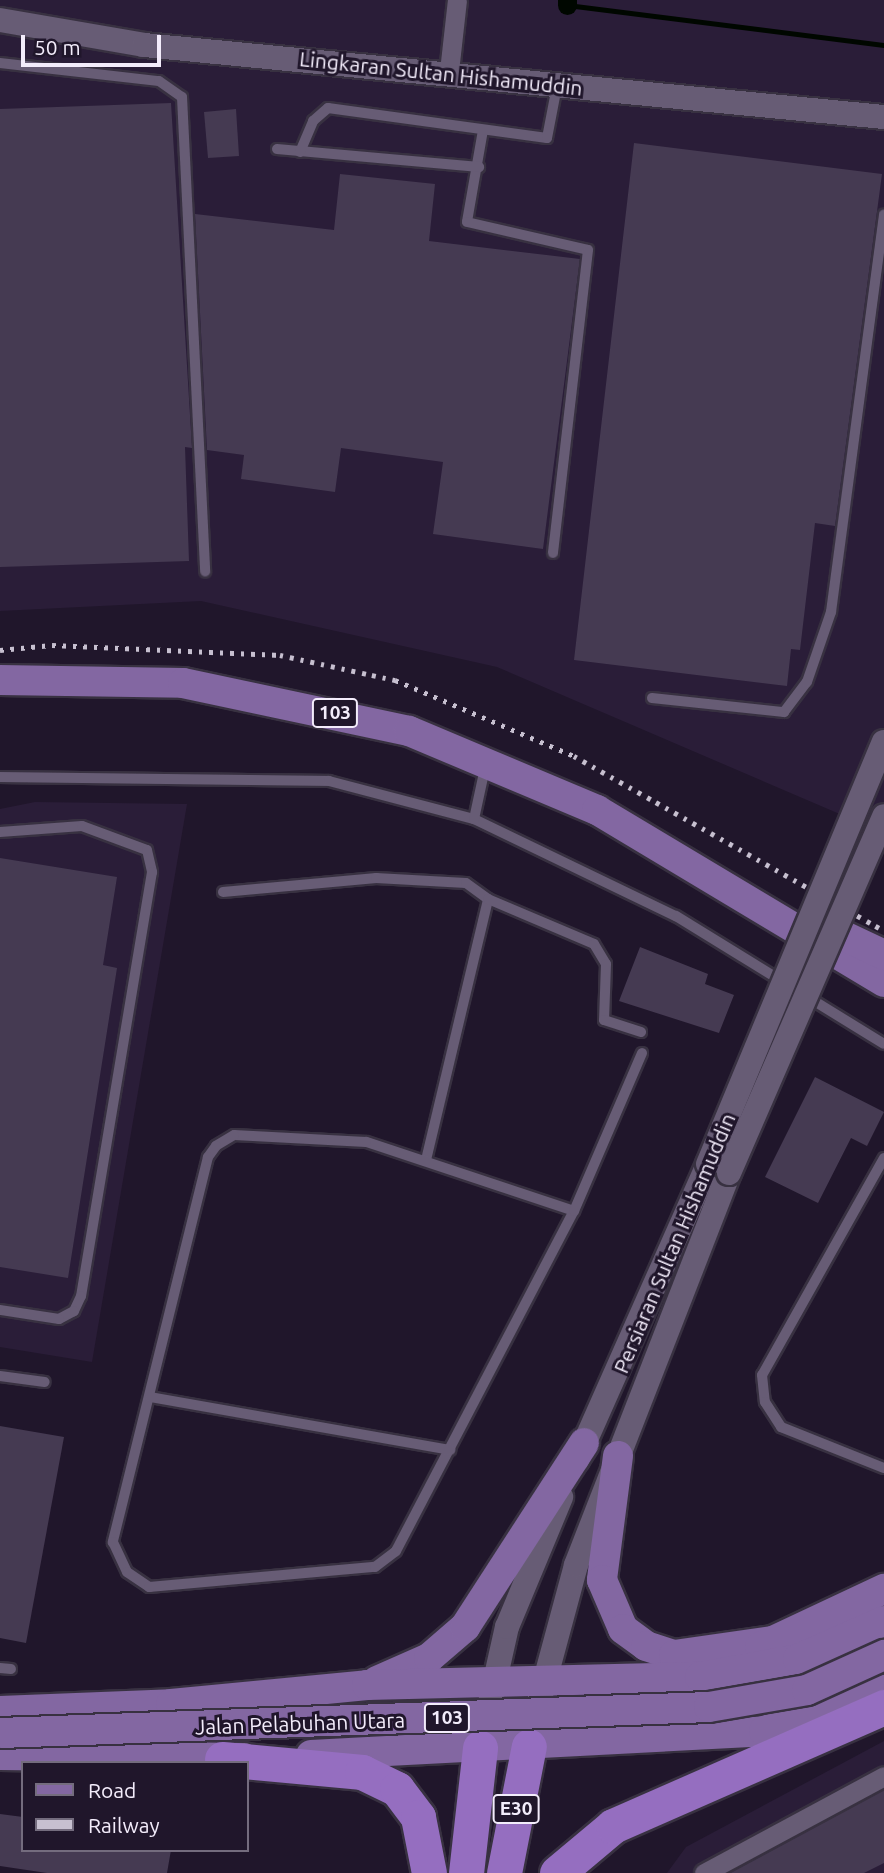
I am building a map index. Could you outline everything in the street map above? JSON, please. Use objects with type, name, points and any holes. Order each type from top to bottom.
[{"type":"highway","points":[[557,1873],[613,1826],[884,1707]]},
{"type":"highway","name":"E30","points":[[504,1873],[528,1746]]},
{"type":"highway","name":"E30","points":[[466,1873],[480,1748]]},
{"type":"highway","points":[[222,1759],[244,1761]]},
{"type":"highway","points":[[248,1761],[362,1772],[397,1789],[418,1817],[429,1873]]},
{"type":"main road","name":"103","points":[[0,680],[183,683],[246,692],[409,731],[487,759],[884,955]]},
{"type":"main road","points":[[647,839],[884,982]]},
{"type":"main road","points":[[367,1685],[429,1658],[465,1628],[584,1443]]},
{"type":"main road","points":[[618,1455],[602,1580],[623,1629],[646,1646],[674,1655],[779,1640]]},
{"type":"main road","points":[[621,1681],[726,1659],[779,1640],[884,1589]]},
{"type":"main road","points":[[0,1711],[171,1704],[367,1685],[540,1685],[738,1673],[845,1641],[884,1621]]},
{"type":"main road","name":"Jalan Pelabuhan Utara","points":[[0,1733],[709,1707],[807,1690],[884,1655]]},
{"type":"main road","points":[[0,1755],[222,1759],[528,1746],[764,1731],[884,1690]]},
{"type":"street","points":[[449,71],[457,0]]},
{"type":"street","name":"Lingkaran Sultan Hishamuddin","points":[[0,20],[144,45],[449,71],[557,86],[884,117]]},
{"type":"street","name":"Persiaran Sultan Hishamuddin","points":[[528,1746],[540,1685],[719,1168],[884,742]]},
{"type":"street","name":"Persiaran Sultan Hishamuddin","points":[[480,1748],[492,1685],[523,1584],[584,1443],[719,1168],[884,816]]},
{"type":"street","points":[[705,1873],[884,1776]]},
{"type":"lane","points":[[0,63],[159,81],[182,97],[205,571]]},
{"type":"lane","points":[[300,152],[313,121],[328,108],[547,138],[557,86]]},
{"type":"lane","points":[[483,130],[479,167],[467,222],[588,250],[553,553]]},
{"type":"lane","points":[[277,149],[479,167]]},
{"type":"lane","points":[[652,698],[784,712],[807,682],[831,612],[884,215]]},
{"type":"lane","points":[[474,819],[487,759]]},
{"type":"lane","points":[[0,777],[329,781],[474,819],[676,916],[884,1044]]},
{"type":"lane","points":[[0,832],[82,826],[147,850],[152,872],[81,1296],[74,1311],[58,1319],[0,1310]]},
{"type":"lane","points":[[223,892],[376,878],[466,883],[488,899],[594,944],[606,964],[604,1020],[641,1032]]},
{"type":"lane","points":[[426,1160],[488,899]]},
{"type":"lane","points":[[574,1211],[366,1142],[234,1135],[216,1146],[208,1157],[113,1542],[127,1572],[149,1587],[375,1567],[396,1550],[574,1211],[642,1053]]},
{"type":"lane","points":[[884,1158],[762,1375],[765,1402],[781,1427],[884,1468]]},
{"type":"lane","points":[[0,1376],[45,1382]]},
{"type":"lane","points":[[150,1397],[450,1450]]},
{"type":"shaded area","points":[[0,0],[884,0],[884,833],[497,667],[201,601],[0,611]]},
{"type":"shaded area","points":[[35,802],[187,804],[92,1362],[0,1347],[0,809]]},
{"type":"shaded area","points":[[884,1741],[884,1873],[667,1873],[686,1847]]},
{"type":"building","points":[[171,103],[192,448],[185,447],[189,561],[0,567],[0,109]]},
{"type":"building","points":[[236,109],[239,156],[208,158],[204,112]]},
{"type":"building","points":[[634,143],[882,174],[835,526],[815,523],[800,650],[791,649],[787,686],[574,660]]},
{"type":"building","points":[[340,174],[435,184],[429,241],[580,259],[543,549],[433,534],[443,462],[341,448],[335,492],[241,479],[244,455],[207,450],[195,214],[334,230]]},
{"type":"building","points":[[0,858],[117,877],[103,965],[117,968],[68,1278],[0,1267]]},
{"type":"building","points":[[640,947],[708,974],[705,984],[734,995],[719,1033],[619,1001]]},
{"type":"building","points":[[815,1077],[884,1112],[867,1146],[851,1138],[818,1203],[765,1177]]},
{"type":"building","points":[[0,1426],[64,1437],[26,1643],[0,1638]]},
{"type":"building","points":[[884,1790],[884,1863],[864,1873],[730,1873]]},
{"type":"building","points":[[0,1814],[21,1817],[21,1852],[171,1852],[167,1873],[47,1873],[0,1866]]},
{"type":"waterway","points":[[567,0],[567,5]]},
{"type":"waterway","points":[[567,5],[884,45]]},
{"type":"railway","points":[[0,650],[52,645],[280,655],[395,680],[574,756],[884,931]]}]
